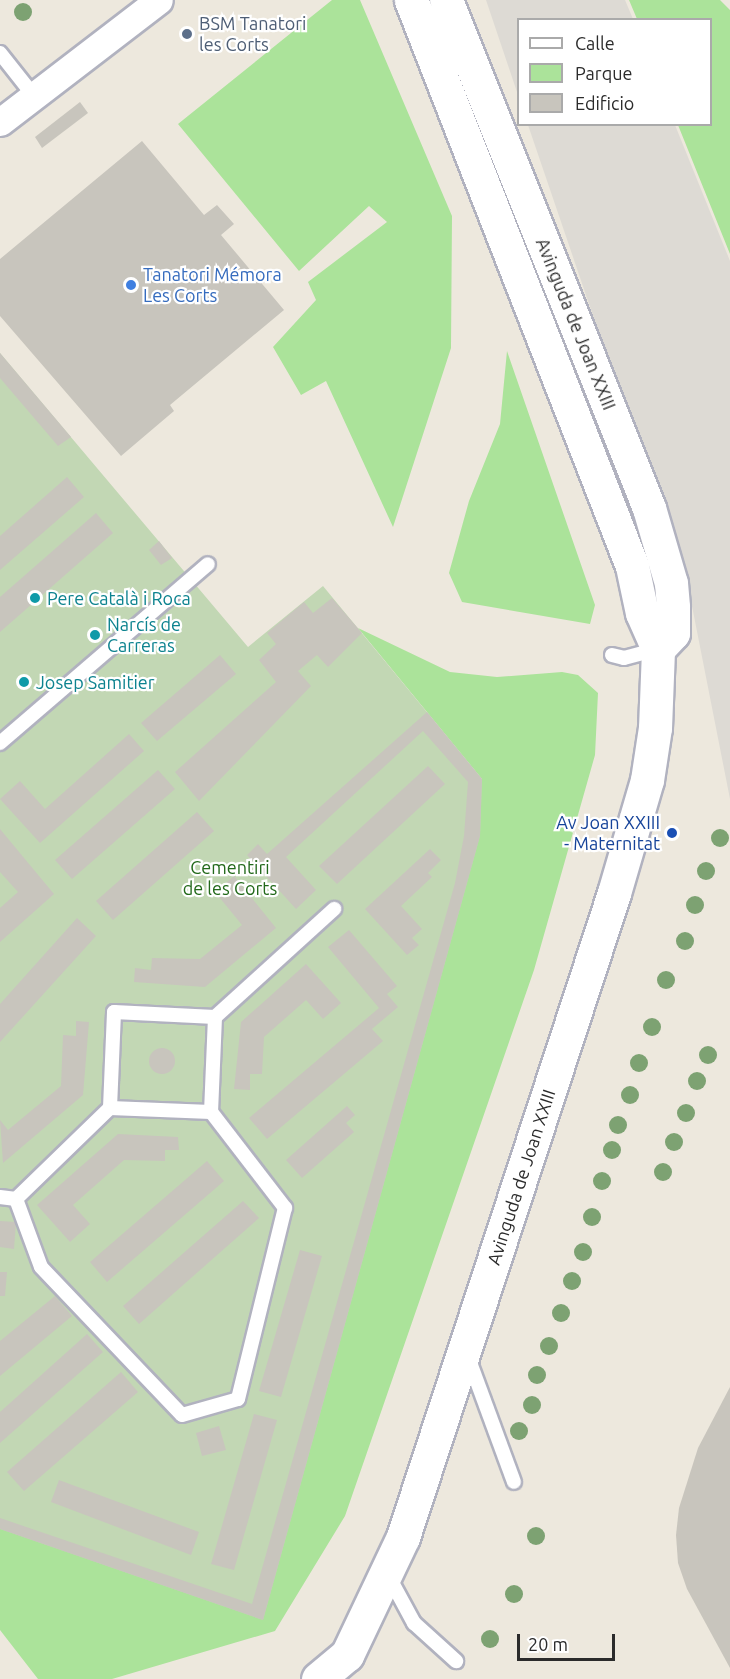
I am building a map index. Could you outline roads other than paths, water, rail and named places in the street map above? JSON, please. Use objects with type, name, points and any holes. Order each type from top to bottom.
[{"type":"street","points":[[0,122],[159,0]]},
{"type":"street","name":"Avinguda de Joan XXIII","points":[[318,1679],[347,1655],[403,1537],[635,825],[655,728],[658,649],[642,613],[632,566],[614,513],[411,0]]},
{"type":"street","name":"Avinguda de Joan XXIII","points":[[446,0],[649,508],[671,583],[673,607],[673,633],[658,649]]},
{"type":"lane","points":[[0,52],[34,96]]},
{"type":"lane","points":[[0,743],[208,564]]},
{"type":"lane","points":[[612,655],[624,658],[658,649]]},
{"type":"lane","points":[[16,1199],[110,1108],[114,1012],[215,1017],[334,909]]},
{"type":"lane","points":[[16,1199],[41,1267],[182,1415],[238,1399],[285,1208],[211,1112],[215,1017]]},
{"type":"lane","points":[[110,1108],[211,1112]]},
{"type":"lane","points":[[0,1197],[16,1199]]},
{"type":"lane","points":[[465,1349],[514,1482]]},
{"type":"lane","points":[[386,1571],[414,1623],[456,1661]]},
{"type":"place","name":"BSM Tanatori les Corts","points":[[187,34]]},
{"type":"place","name":"Tanatori Mémora Les Corts","points":[[131,285]]},
{"type":"place","name":"Pere Català i Roca","points":[[35,598]]},
{"type":"place","name":"Narcís de Carreras","points":[[95,635]]},
{"type":"place","name":"Josep Samitier","points":[[24,682]]},
{"type":"place","name":"Av Joan XXIII - Maternitat","points":[[672,833]]},
{"type":"park label","name":"Cementiri de les Corts","points":[[230,878]]}]
